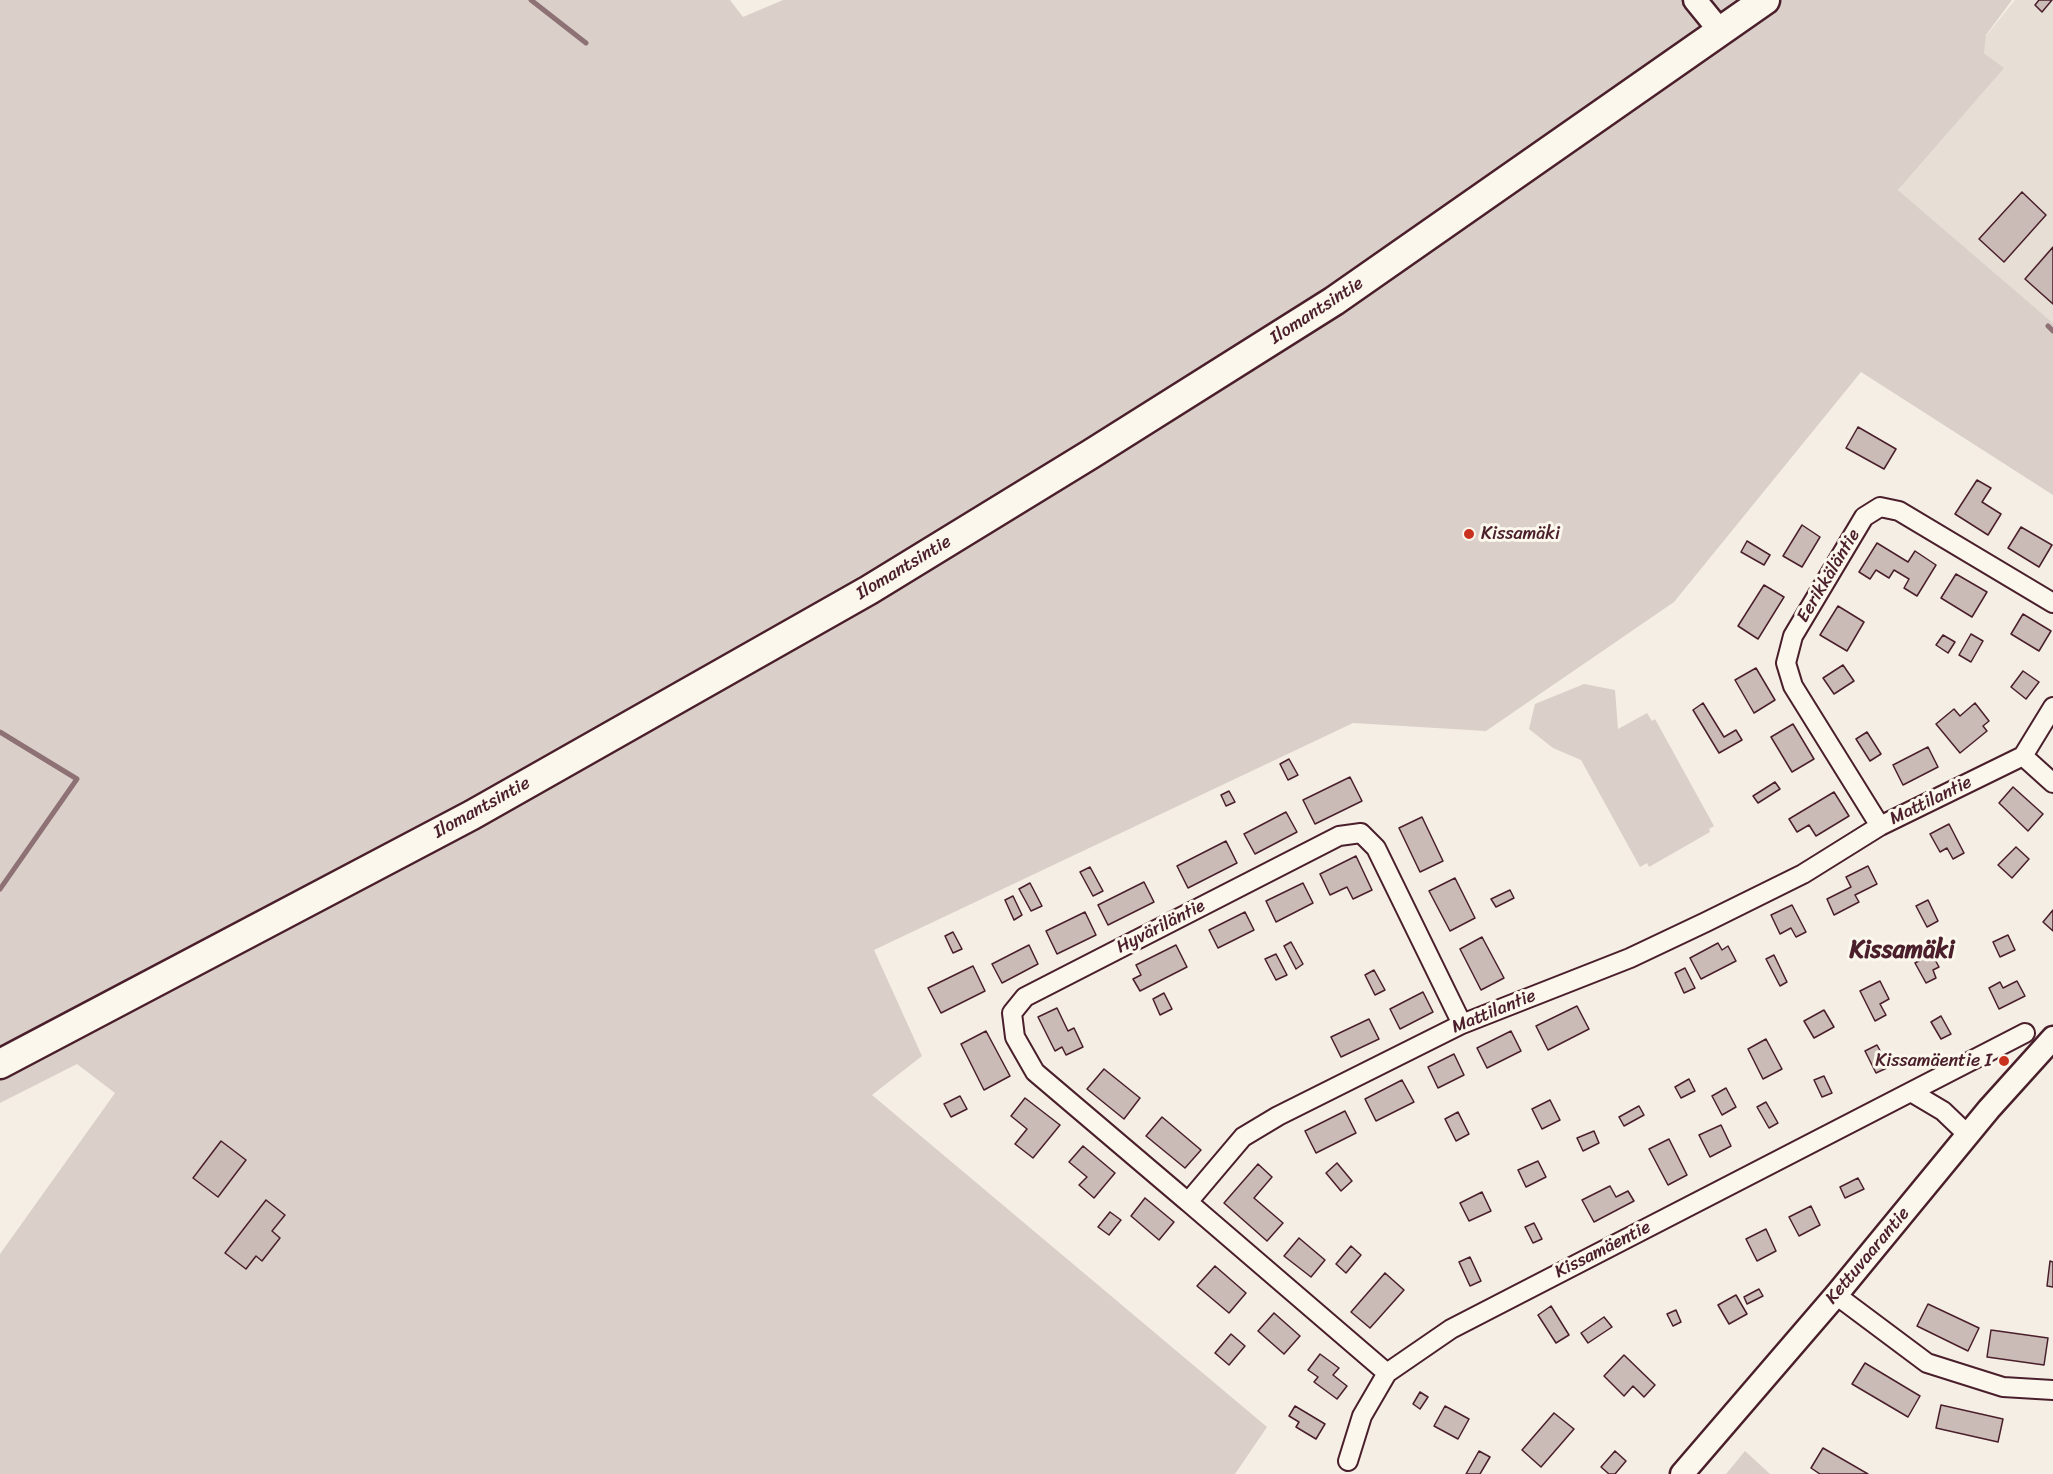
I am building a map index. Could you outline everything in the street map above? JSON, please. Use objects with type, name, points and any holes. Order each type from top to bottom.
[{"type":"main road","name":"Ilomantsintie","points":[[0,1064],[472,815],[869,590],[1334,301],[1765,0]]},
{"type":"street","points":[[1695,0],[1721,32]]},
{"type":"street","name":"Eerikkäläntie","points":[[1880,826],[1793,686],[1786,663],[1793,636],[1864,517],[1880,507],[1899,511],[2053,603]]},
{"type":"street","points":[[2053,707],[2023,756],[2053,783]]},
{"type":"street","name":"Mattilantie","points":[[1188,1202],[1243,1137],[1278,1116],[1462,1024],[1630,958],[1706,922],[1803,874],[1880,826],[2023,756]]},
{"type":"street","name":"Hyväriläntie","points":[[1188,1202],[1035,1072],[1015,1037],[1012,1013],[1025,997],[1339,836],[1361,833],[1376,848],[1462,1024]]},
{"type":"street","name":"Kissamäentie","points":[[1348,1461],[1362,1416],[1387,1374],[1451,1329],[2025,1033]]},
{"type":"street","name":"Kettuvaarantie","points":[[1682,1474],[1836,1296],[1968,1134],[2053,1038]]},
{"type":"street","points":[[1911,1092],[1943,1110],[1968,1134]]},
{"type":"street","points":[[1188,1202],[1387,1374]]},
{"type":"street","points":[[1836,1296],[1928,1363],[2003,1387],[2053,1390]]},
{"type":"shaded area","points":[[0,0],[730,0],[743,17],[783,0],[2012,0],[1986,35],[1984,53],[2004,68],[1898,190],[2053,323],[2053,495],[1861,372],[1674,602],[1486,731],[1353,723],[874,950],[922,1056],[872,1095],[1267,1427],[1235,1474],[0,1474],[0,1254],[115,1093],[77,1064],[0,1103]]},
{"type":"shaded area","points":[[2015,0],[2053,0],[2053,323],[1898,190],[2003,68],[1977,47]]},
{"type":"shaded area","points":[[1584,684],[1615,690],[1618,729],[1647,713],[1652,721],[1655,719],[1714,826],[1709,829],[1710,832],[1649,867],[1647,863],[1640,867],[1581,760],[1553,748],[1529,729],[1535,704]]},
{"type":"shaded area","points":[[1745,1451],[1770,1474],[1726,1474]]},
{"type":"building","points":[[2039,0],[2052,0],[2042,12],[2035,5]]},
{"type":"building","points":[[2022,192],[2046,215],[2004,262],[1979,239]]},
{"type":"building","points":[[2053,247],[2053,304],[2025,279]]},
{"type":"building","points":[[1858,427],[1896,449],[1884,469],[1846,448]]},
{"type":"building","points":[[1977,480],[1991,488],[1982,502],[2001,514],[1988,535],[1955,514]]},
{"type":"building","points":[[1802,525],[1820,537],[1802,567],[1783,556]]},
{"type":"building","points":[[2021,527],[2052,545],[2039,567],[2008,548]]},
{"type":"building","points":[[1747,541],[1770,555],[1764,565],[1741,552]]},
{"type":"building","points":[[1877,543],[1908,562],[1915,551],[1936,565],[1917,596],[1904,588],[1909,579],[1894,570],[1889,578],[1876,570],[1870,579],[1859,572]]},
{"type":"building","points":[[1956,574],[1987,592],[1972,617],[1941,598]]},
{"type":"building","points":[[1764,585],[1784,597],[1758,639],[1738,626]]},
{"type":"building","points":[[1838,606],[1864,622],[1847,651],[1820,635]]},
{"type":"building","points":[[2023,614],[2051,631],[2039,651],[2011,634]]},
{"type":"building","points":[[1971,634],[1983,641],[1971,662],[1959,655]]},
{"type":"building","points":[[1943,635],[1955,642],[1948,653],[1936,645]]},
{"type":"building","points":[[1843,665],[1854,681],[1834,694],[1823,678]]},
{"type":"building","points":[[1756,668],[1775,700],[1754,713],[1735,680]]},
{"type":"building","points":[[2023,671],[2039,682],[2026,699],[2011,687]]},
{"type":"building","points":[[1703,703],[1724,737],[1736,730],[1742,740],[1719,753],[1693,710]]},
{"type":"building","points":[[1975,703],[1989,721],[1983,726],[1987,731],[1960,753],[1936,724],[1954,709],[1960,716]]},
{"type":"building","points":[[1793,724],[1814,759],[1792,772],[1771,737]]},
{"type":"building","points":[[1867,732],[1881,754],[1870,761],[1856,739]]},
{"type":"building","points":[[1928,747],[1938,767],[1903,785],[1893,765]]},
{"type":"building","points":[[1289,759],[1298,775],[1288,780],[1280,764]]},
{"type":"building","points":[[1350,777],[1362,801],[1315,824],[1303,800]]},
{"type":"building","points":[[1775,782],[1780,789],[1758,803],[1753,796]]},
{"type":"building","points":[[2013,787],[2043,814],[2028,831],[1999,803]]},
{"type":"building","points":[[1229,791],[1235,802],[1226,806],[1221,795]]},
{"type":"building","points":[[1834,792],[1849,816],[1816,836],[1809,825],[1797,832],[1789,819]]},
{"type":"building","points":[[1286,812],[1297,832],[1255,854],[1244,834]]},
{"type":"building","points":[[1422,817],[1443,861],[1420,872],[1399,828]]},
{"type":"building","points":[[1949,824],[1964,853],[1953,859],[1947,848],[1940,852],[1930,834]]},
{"type":"building","points":[[1226,841],[1237,863],[1188,888],[1177,866]]},
{"type":"building","points":[[2016,847],[2029,859],[2012,878],[1998,865]]},
{"type":"building","points":[[1356,856],[1372,890],[1353,899],[1347,887],[1330,895],[1320,874]]},
{"type":"building","points":[[1868,866],[1877,884],[1855,895],[1859,902],[1834,915],[1827,899],[1851,887],[1846,877]]},
{"type":"building","points":[[1090,867],[1103,891],[1093,896],[1080,872]]},
{"type":"building","points":[[1455,878],[1475,918],[1450,931],[1429,891]]},
{"type":"building","points":[[1144,882],[1154,902],[1108,925],[1098,905]]},
{"type":"building","points":[[1030,883],[1042,906],[1031,911],[1019,889]]},
{"type":"building","points":[[1303,883],[1313,903],[1276,922],[1266,901]]},
{"type":"building","points":[[1510,890],[1514,898],[1496,907],[1491,899]]},
{"type":"building","points":[[1013,896],[1022,915],[1014,920],[1005,900]]},
{"type":"building","points":[[1928,900],[1938,921],[1927,927],[1916,906]]},
{"type":"building","points":[[1792,905],[1806,932],[1796,937],[1791,928],[1780,934],[1771,915]]},
{"type":"building","points":[[2053,910],[2053,931],[2043,922]]},
{"type":"building","points":[[1085,912],[1096,935],[1057,954],[1046,931]]},
{"type":"building","points":[[1245,912],[1254,930],[1218,948],[1209,930]]},
{"type":"building","points":[[953,932],[962,949],[953,953],[945,936]]},
{"type":"building","points":[[2008,935],[2015,950],[2000,957],[1993,942]]},
{"type":"building","points":[[1482,937],[1504,978],[1481,990],[1460,949]]},
{"type":"building","points":[[1291,942],[1303,964],[1296,969],[1284,946]]},
{"type":"building","points":[[1718,943],[1722,950],[1728,946],[1736,961],[1701,979],[1690,958]]},
{"type":"building","points":[[1029,945],[1038,964],[1002,983],[992,964]]},
{"type":"building","points":[[1176,945],[1187,967],[1140,991],[1133,979],[1141,975],[1136,965]]},
{"type":"building","points":[[1276,954],[1287,975],[1276,980],[1265,959]]},
{"type":"building","points":[[1932,954],[1939,967],[1933,970],[1936,978],[1926,983],[1915,963]]},
{"type":"building","points":[[1774,955],[1787,982],[1780,986],[1766,959]]},
{"type":"building","points":[[973,966],[985,991],[941,1013],[928,988]]},
{"type":"building","points":[[1685,968],[1695,988],[1684,993],[1675,973]]},
{"type":"building","points":[[1374,970],[1385,990],[1375,995],[1365,975]]},
{"type":"building","points":[[1880,981],[1889,999],[1880,1004],[1886,1015],[1875,1021],[1860,991]]},
{"type":"building","points":[[2017,981],[2025,996],[1999,1009],[1989,988],[2000,982],[2003,988]]},
{"type":"building","points":[[1423,992],[1433,1012],[1400,1029],[1390,1009]]},
{"type":"building","points":[[1164,993],[1172,1009],[1160,1015],[1153,999]]},
{"type":"building","points":[[1577,1006],[1589,1029],[1548,1050],[1536,1026]]},
{"type":"building","points":[[1057,1008],[1068,1031],[1074,1028],[1083,1047],[1066,1055],[1062,1047],[1055,1051],[1038,1017]]},
{"type":"building","points":[[1824,1010],[1834,1027],[1814,1038],[1804,1021]]},
{"type":"building","points":[[1941,1016],[1951,1034],[1941,1039],[1931,1022]]},
{"type":"building","points":[[1369,1019],[1379,1039],[1341,1057],[1331,1037]]},
{"type":"building","points":[[986,1031],[1010,1076],[984,1090],[961,1044]]},
{"type":"building","points":[[1511,1031],[1521,1051],[1487,1068],[1477,1048]]},
{"type":"building","points":[[1766,1039],[1782,1069],[1763,1079],[1748,1049]]},
{"type":"building","points":[[1877,1045],[1889,1067],[1876,1073],[1865,1051]]},
{"type":"building","points":[[1454,1054],[1464,1075],[1438,1088],[1428,1067]]},
{"type":"building","points":[[1104,1069],[1140,1098],[1124,1119],[1087,1089]]},
{"type":"building","points":[[1824,1076],[1832,1093],[1822,1097],[1814,1080]]},
{"type":"building","points":[[1689,1079],[1695,1091],[1681,1098],[1675,1087]]},
{"type":"building","points":[[1402,1080],[1414,1102],[1376,1121],[1365,1099]]},
{"type":"building","points":[[1726,1088],[1736,1107],[1722,1115],[1712,1096]]},
{"type":"building","points":[[960,1096],[967,1109],[951,1117],[944,1104]]},
{"type":"building","points":[[1025,1098],[1060,1125],[1033,1158],[1015,1144],[1027,1129],[1011,1116]]},
{"type":"building","points":[[1550,1100],[1560,1120],[1542,1129],[1532,1109]]},
{"type":"building","points":[[1766,1102],[1778,1123],[1769,1128],[1757,1107]]},
{"type":"building","points":[[1639,1106],[1644,1115],[1624,1126],[1619,1117]]},
{"type":"building","points":[[1345,1111],[1356,1133],[1316,1153],[1305,1131]]},
{"type":"building","points":[[1458,1112],[1469,1134],[1456,1141],[1445,1119]]},
{"type":"building","points":[[1162,1117],[1201,1150],[1185,1168],[1146,1136]]},
{"type":"building","points":[[1721,1125],[1731,1146],[1710,1157],[1699,1135]]},
{"type":"building","points":[[1594,1131],[1599,1143],[1583,1151],[1577,1138]]},
{"type":"building","points":[[1669,1139],[1687,1175],[1668,1185],[1649,1149]]},
{"type":"building","points":[[221,1141],[246,1160],[218,1197],[193,1178]]},
{"type":"building","points":[[1083,1146],[1115,1173],[1094,1198],[1079,1185],[1087,1177],[1069,1162]]},
{"type":"building","points":[[1538,1161],[1546,1177],[1526,1187],[1518,1170]]},
{"type":"building","points":[[1337,1163],[1352,1181],[1341,1191],[1326,1173]]},
{"type":"building","points":[[1258,1164],[1272,1177],[1254,1198],[1283,1223],[1267,1241],[1224,1203]]},
{"type":"building","points":[[1858,1178],[1864,1189],[1845,1198],[1840,1187]]},
{"type":"building","points":[[1610,1186],[1616,1197],[1628,1191],[1634,1201],[1594,1222],[1582,1200]]},
{"type":"building","points":[[1482,1192],[1491,1211],[1469,1221],[1460,1203]]},
{"type":"building","points":[[1145,1198],[1174,1222],[1159,1240],[1131,1216]]},
{"type":"building","points":[[266,1200],[285,1215],[272,1231],[280,1238],[262,1261],[256,1256],[246,1269],[225,1253]]},
{"type":"building","points":[[1811,1206],[1820,1225],[1799,1236],[1789,1217]]},
{"type":"building","points":[[1110,1212],[1121,1220],[1109,1235],[1098,1227]]},
{"type":"building","points":[[1534,1223],[1542,1239],[1533,1243],[1525,1227]]},
{"type":"building","points":[[1766,1229],[1776,1251],[1757,1261],[1746,1239]]},
{"type":"building","points":[[1299,1238],[1325,1260],[1311,1277],[1284,1256]]},
{"type":"building","points":[[1351,1246],[1361,1255],[1346,1273],[1336,1264]]},
{"type":"building","points":[[1470,1257],[1481,1281],[1470,1286],[1459,1262]]},
{"type":"building","points":[[2050,1261],[2053,1262],[2053,1287],[2047,1286]]},
{"type":"building","points":[[1215,1266],[1246,1293],[1229,1313],[1197,1286]]},
{"type":"building","points":[[1385,1273],[1404,1290],[1370,1328],[1351,1312]]},
{"type":"building","points":[[1759,1289],[1763,1296],[1747,1304],[1744,1297]]},
{"type":"building","points":[[1736,1295],[1747,1314],[1729,1324],[1718,1305]]},
{"type":"building","points":[[1928,1304],[1979,1328],[1968,1351],[1917,1326]]},
{"type":"building","points":[[1551,1306],[1569,1335],[1556,1343],[1538,1315]]},
{"type":"building","points":[[1676,1310],[1681,1322],[1673,1326],[1667,1314]]},
{"type":"building","points":[[1274,1313],[1300,1336],[1284,1354],[1258,1331]]},
{"type":"building","points":[[1604,1317],[1612,1327],[1588,1343],[1581,1333]]},
{"type":"building","points":[[1991,1330],[2048,1338],[2044,1365],[1987,1357]]},
{"type":"building","points":[[1231,1334],[1245,1346],[1229,1365],[1215,1353]]},
{"type":"building","points":[[1320,1354],[1339,1368],[1333,1375],[1347,1386],[1337,1399],[1314,1382],[1318,1377],[1308,1370]]},
{"type":"building","points":[[1624,1355],[1655,1385],[1644,1397],[1633,1386],[1624,1396],[1604,1376]]},
{"type":"building","points":[[1865,1363],[1920,1396],[1908,1417],[1852,1384]]},
{"type":"building","points":[[1420,1392],[1428,1397],[1420,1409],[1413,1404]]},
{"type":"building","points":[[1941,1405],[2003,1419],[1998,1442],[1936,1428]]},
{"type":"building","points":[[1295,1406],[1325,1424],[1316,1439],[1296,1427],[1299,1422],[1289,1416]]},
{"type":"building","points":[[1445,1406],[1469,1419],[1458,1439],[1434,1426]]},
{"type":"building","points":[[1554,1413],[1574,1429],[1541,1467],[1522,1450]]},
{"type":"building","points":[[1823,1448],[1868,1474],[1820,1474],[1811,1468]]},
{"type":"building","points":[[1479,1451],[1490,1457],[1480,1474],[1466,1474]]},
{"type":"building","points":[[1615,1451],[1626,1461],[1615,1474],[1609,1474],[1601,1467]]},
{"type":"waterway","points":[[531,0],[586,43]]},
{"type":"waterway","points":[[2048,326],[2053,331]]},
{"type":"waterway","points":[[0,732],[77,779],[0,889]]},
{"type":"place","name":"Kissamäki","points":[[1469,534]]},
{"type":"place","name":"Kissamäentie I","points":[[2004,1061]]},
{"type":"district","name":"Kissamäki","points":[[1902,951]]}]
